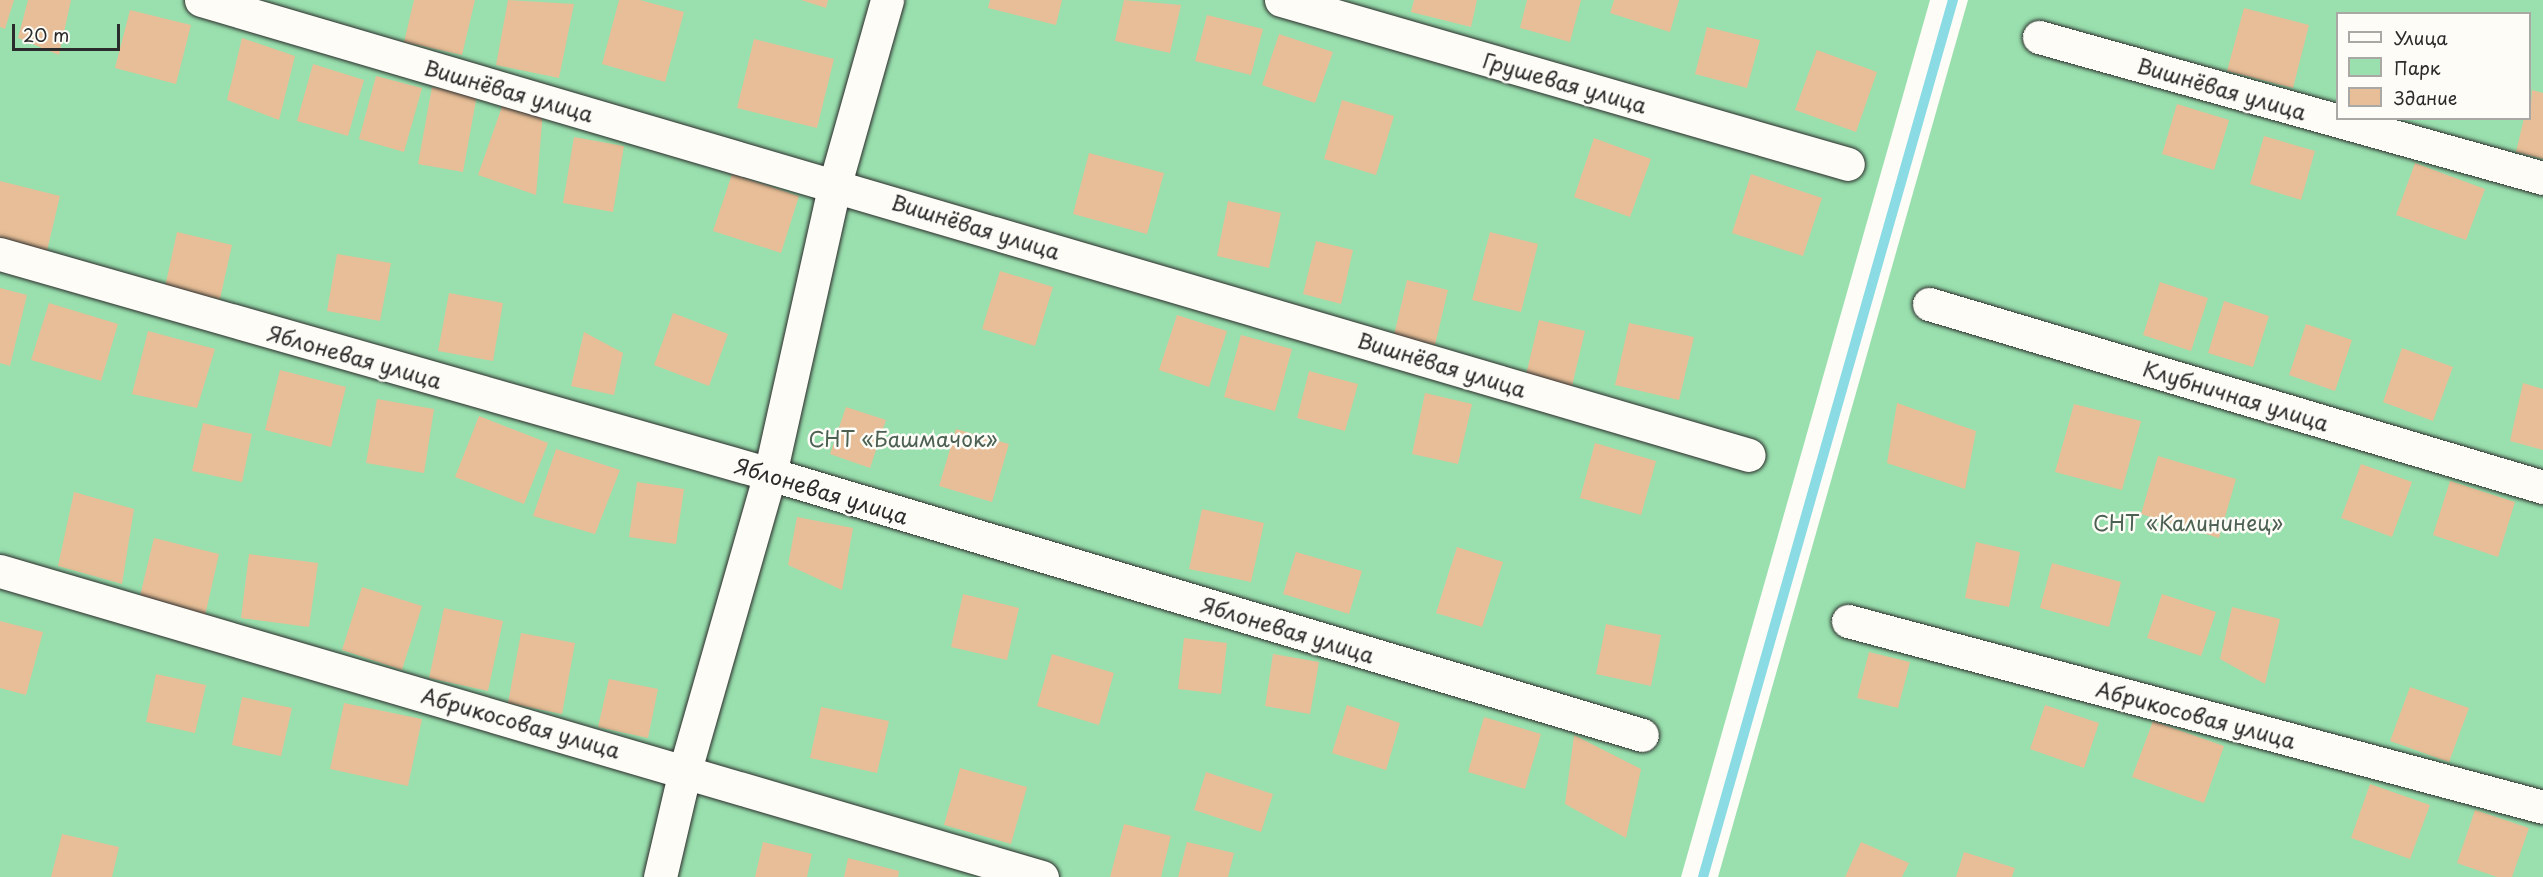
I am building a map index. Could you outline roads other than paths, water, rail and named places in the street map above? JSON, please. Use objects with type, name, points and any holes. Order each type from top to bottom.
[{"type":"street","name":"Вишнёвая улица","points":[[201,0],[835,184],[1749,455]]},
{"type":"street","points":[[660,877],[685,770],[770,474],[835,184],[887,0]]},
{"type":"street","name":"Грушевая улица","points":[[1281,0],[1848,164]]},
{"type":"street","name":"Вишнёвая улица","points":[[2039,37],[2543,178]]},
{"type":"street","name":"Яблоневая улица","points":[[0,254],[770,474],[1642,735]]},
{"type":"street","name":"Клубничная улица","points":[[1929,304],[2543,486]]},
{"type":"street","name":"Абрикосовая улица","points":[[0,571],[685,770],[1042,877]]},
{"type":"street","name":"Абрикосовая улица","points":[[1848,621],[2543,807]]},
{"type":"waterway","points":[[1703,877],[1953,0]]},
{"type":"park label","name":"СНТ «Башмачок»","points":[[903,438]]},
{"type":"park label","name":"СНТ «Калининец»","points":[[2188,522]]}]
